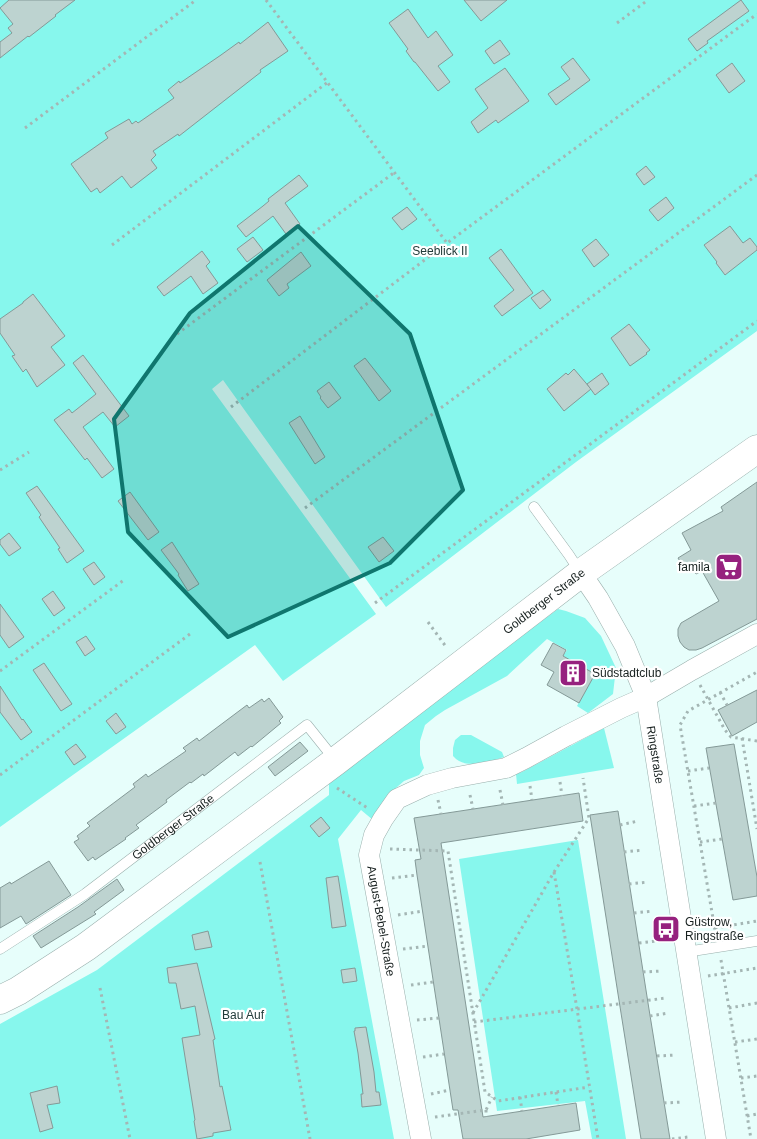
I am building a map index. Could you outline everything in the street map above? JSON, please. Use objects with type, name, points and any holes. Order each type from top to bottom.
[{"type":"main road","name":"Goldberger Straße","points":[[0,1000],[86,947],[326,768],[580,572],[757,449]]},
{"type":"street","name":"Ringstraße","points":[[580,572],[598,598],[625,646],[646,697],[716,1139]]},
{"type":"street","name":"August-Bebel-Straße","points":[[420,1139],[369,855],[374,835],[383,819],[397,799],[427,784],[506,768],[620,708],[646,697],[757,634]]},
{"type":"lane","points":[[534,507],[570,555],[580,572]]},
{"type":"lane","name":"Goldberger Straße","points":[[0,949],[85,894],[307,726],[326,768]]},
{"type":"lane","points":[[686,952],[757,941]]},
{"type":"path","points":[[25,128],[196,0]]},
{"type":"path","points":[[266,0],[447,243]]},
{"type":"path","points":[[617,23],[648,0]]},
{"type":"path","points":[[230,407],[447,243],[757,14]]},
{"type":"path","points":[[112,245],[328,82]]},
{"type":"path","points":[[177,334],[395,172]]},
{"type":"path","points":[[305,508],[757,175]]},
{"type":"path","points":[[375,603],[757,321]]},
{"type":"path","points":[[0,470],[29,452]]},
{"type":"path","points":[[0,671],[124,580]]},
{"type":"path","points":[[428,622],[447,648]]},
{"type":"path","points":[[0,775],[190,634]]},
{"type":"path","points":[[692,670],[725,730],[731,737],[757,740]]},
{"type":"path","points":[[751,1139],[680,725],[688,711],[757,672]]},
{"type":"path","points":[[720,692],[727,706]]},
{"type":"path","points":[[742,738],[757,829]]},
{"type":"path","points":[[326,768],[383,819]]},
{"type":"path","points":[[688,771],[710,768]]},
{"type":"path","points":[[473,1013],[554,872],[589,818],[583,778]]},
{"type":"path","points":[[560,782],[562,796]]},
{"type":"path","points":[[530,786],[532,800]]},
{"type":"path","points":[[500,790],[503,805]]},
{"type":"path","points":[[470,795],[473,809]]},
{"type":"path","points":[[438,800],[441,814]]},
{"type":"path","points":[[694,806],[716,803]]},
{"type":"path","points":[[620,825],[638,821]]},
{"type":"path","points":[[700,842],[722,839]]},
{"type":"path","points":[[390,848],[448,851],[485,1092],[498,1101],[590,1086]]},
{"type":"path","points":[[624,852],[643,850]]},
{"type":"path","points":[[260,862],[310,1139]]},
{"type":"path","points":[[554,872],[598,1139]]},
{"type":"path","points":[[391,878],[417,875]]},
{"type":"path","points":[[629,884],[648,882]]},
{"type":"path","points":[[397,915],[423,911]]},
{"type":"path","points":[[634,913],[652,911]]},
{"type":"path","points":[[715,928],[757,921]]},
{"type":"path","points":[[639,943],[657,941]]},
{"type":"path","points":[[402,949],[428,946]]},
{"type":"path","points":[[691,979],[757,968]]},
{"type":"path","points":[[643,972],[662,971]]},
{"type":"path","points":[[408,985],[433,982]]},
{"type":"path","points":[[100,988],[130,1139]]},
{"type":"path","points":[[474,1022],[666,998]]},
{"type":"path","points":[[729,1008],[757,1003]]},
{"type":"path","points":[[650,1016],[669,1012]]},
{"type":"path","points":[[414,1020],[439,1018]]},
{"type":"path","points":[[735,1042],[757,1039]]},
{"type":"path","points":[[420,1057],[444,1054]]},
{"type":"path","points":[[657,1056],[675,1055]]},
{"type":"path","points":[[741,1078],[757,1076]]},
{"type":"path","points":[[426,1094],[450,1090]]},
{"type":"path","points":[[556,1092],[558,1105]]},
{"type":"path","points":[[486,1117],[486,1110],[492,1097]]},
{"type":"path","points":[[520,1097],[522,1111]]},
{"type":"path","points":[[664,1103],[683,1102]]},
{"type":"path","points":[[429,1118],[486,1110]]},
{"type":"path","points":[[747,1116],[757,1114]]},
{"type":"path","points":[[672,1139],[688,1137]]},
{"type":"highlighted area","points":[[298,226],[410,334],[463,490],[390,563],[228,637],[128,532],[114,419],[190,313]]},
{"type":"green space","name":"Seeblick II","points":[[0,0],[757,0],[757,331],[576,462],[386,607],[223,380],[212,389],[376,614],[283,681],[255,645],[0,827]]},
{"type":"green space","name":"Bau Auf","points":[[558,609],[585,618],[601,636],[616,668],[613,694],[588,713],[577,706],[595,674],[563,656],[567,650],[547,639],[507,676],[445,710],[425,725],[420,741],[420,755],[424,768],[419,775],[404,781],[389,794],[373,820],[361,810],[338,839],[394,1139],[0,1139],[0,1024],[97,970],[329,795],[329,777]]},
{"type":"green space","points":[[604,728],[614,768],[517,784],[516,774]]},
{"type":"green space","points":[[461,735],[471,735],[502,752],[504,757],[476,764],[459,761],[453,756],[453,748],[455,740]]},
{"type":"green space","points":[[578,840],[626,1139],[592,1139],[585,1101],[497,1111],[459,859]]},
{"type":"building","points":[[9,0],[75,0],[0,58],[0,42],[12,33],[8,28],[13,24],[0,8]]},
{"type":"building","points":[[464,0],[507,0],[481,21]]},
{"type":"building","points":[[741,0],[749,11],[707,41],[708,43],[697,51],[688,39]]},
{"type":"building","points":[[408,9],[428,38],[436,31],[453,55],[438,66],[450,82],[438,91],[406,51],[408,49],[389,23]]},
{"type":"building","points":[[268,22],[288,51],[260,70],[261,72],[179,136],[178,134],[153,151],[156,155],[151,160],[157,168],[131,188],[122,176],[100,193],[97,188],[91,192],[71,164],[108,138],[105,133],[129,119],[132,124],[136,121],[138,123],[174,98],[168,90],[179,81],[180,83],[239,42],[240,44]]},
{"type":"building","points":[[500,40],[510,54],[494,64],[485,51]]},
{"type":"building","points":[[573,58],[590,80],[556,105],[548,94],[570,79],[561,67]]},
{"type":"building","points":[[732,63],[745,81],[729,93],[716,75]]},
{"type":"building","points":[[505,68],[529,101],[498,123],[496,120],[478,133],[471,122],[488,108],[475,89]]},
{"type":"building","points":[[646,166],[655,177],[644,185],[636,174]]},
{"type":"building","points":[[299,175],[308,186],[285,203],[300,224],[286,234],[273,216],[246,237],[237,226]]},
{"type":"building","points":[[666,197],[674,208],[658,221],[649,210]]},
{"type":"building","points":[[407,207],[417,219],[402,230],[392,218]]},
{"type":"building","points":[[730,226],[743,243],[750,238],[757,247],[757,250],[725,275],[704,245]]},
{"type":"building","points":[[253,237],[263,250],[247,262],[237,249]]},
{"type":"building","points":[[596,239],[609,255],[594,267],[582,250]]},
{"type":"building","points":[[501,249],[533,293],[502,316],[494,306],[514,290],[489,258]]},
{"type":"building","points":[[202,251],[210,262],[206,266],[218,283],[203,294],[191,276],[164,296],[157,287]]},
{"type":"building","points":[[301,252],[311,266],[287,284],[289,288],[279,296],[267,280]]},
{"type":"building","points":[[543,290],[551,300],[540,309],[531,298]]},
{"type":"building","points":[[33,294],[65,336],[51,347],[65,365],[37,387],[26,369],[23,372],[12,356],[15,355],[0,333],[0,319]]},
{"type":"building","points":[[629,324],[650,350],[630,366],[611,338]]},
{"type":"building","points":[[83,355],[129,416],[115,427],[103,412],[83,427],[114,469],[102,478],[87,458],[85,460],[54,420],[69,409],[72,413],[96,394],[73,363]]},
{"type":"building","points":[[365,358],[391,391],[379,401],[354,366]]},
{"type":"building","points":[[574,369],[591,389],[564,411],[547,389],[566,373],[568,375]]},
{"type":"building","points":[[602,373],[609,384],[595,395],[587,384]]},
{"type":"building","points":[[329,382],[341,398],[328,408],[317,391]]},
{"type":"building","points":[[300,416],[325,457],[315,464],[289,423]]},
{"type":"building","name":"famila","points":[[757,482],[757,619],[702,648],[689,650],[680,642],[678,636],[678,629],[681,623],[719,601],[702,571],[696,574],[692,566],[685,570],[678,558],[691,550],[682,533],[723,511],[721,507]]},
{"type":"building","points":[[37,486],[84,551],[67,563],[58,549],[60,548],[39,517],[41,515],[26,493]]},
{"type":"building","points":[[130,492],[159,532],[148,540],[118,501]]},
{"type":"building","points":[[9,533],[21,548],[9,556],[0,544],[0,540]]},
{"type":"building","points":[[383,537],[394,551],[379,562],[368,547]]},
{"type":"building","points":[[172,542],[199,584],[188,591],[179,574],[161,550]]},
{"type":"building","points":[[94,562],[105,577],[94,585],[83,569]]},
{"type":"building","points":[[53,591],[65,608],[54,616],[42,599]]},
{"type":"building","points":[[0,604],[24,637],[9,648],[0,635]]},
{"type":"building","points":[[86,636],[95,649],[85,656],[76,642]]},
{"type":"building","name":"Südstadtclub","points":[[553,643],[566,650],[563,656],[595,674],[579,703],[547,685],[554,672],[541,665]]},
{"type":"building","points":[[44,663],[72,704],[61,711],[33,670]]},
{"type":"building","points":[[0,686],[32,732],[21,740],[0,712]]},
{"type":"building","points":[[757,690],[757,722],[732,736],[718,710]]},
{"type":"building","points":[[269,698],[283,717],[279,721],[281,723],[252,747],[238,756],[235,752],[204,776],[203,774],[190,782],[136,825],[139,828],[126,839],[95,860],[93,857],[88,861],[74,842],[79,839],[77,836],[90,826],[87,823],[135,787],[133,784],[146,774],[148,777],[186,751],[183,748],[197,738],[199,741],[247,705],[249,708],[262,699],[264,702]]},
{"type":"building","points":[[116,713],[126,727],[116,734],[106,721]]},
{"type":"building","points":[[300,742],[308,751],[275,776],[268,767]]},
{"type":"building","points":[[76,744],[86,757],[74,765],[65,752]]},
{"type":"building","points":[[734,744],[757,877],[757,896],[733,900],[706,748]]},
{"type":"building","points":[[579,793],[583,821],[441,843],[483,1117],[576,1103],[580,1130],[526,1139],[463,1139],[458,1110],[453,1110],[417,875],[415,860],[421,859],[414,818]]},
{"type":"building","points":[[618,811],[670,1139],[641,1139],[618,994],[590,815]]},
{"type":"building","points":[[321,817],[330,828],[319,837],[310,826]]},
{"type":"building","points":[[49,861],[71,895],[26,924],[21,916],[0,928],[0,888],[10,882],[11,884]]},
{"type":"building","points":[[338,876],[346,926],[332,928],[326,878]]},
{"type":"building","points":[[117,879],[124,890],[94,912],[96,914],[41,948],[33,936]]},
{"type":"building","points":[[208,931],[212,947],[195,950],[192,935]]},
{"type":"building","points":[[197,963],[215,1039],[213,1040],[220,1087],[222,1086],[231,1130],[213,1133],[213,1136],[197,1139],[182,1038],[200,1035],[195,1006],[181,1009],[176,983],[169,983],[167,968]]},
{"type":"building","points":[[355,968],[357,981],[343,983],[341,970]]},
{"type":"building","points":[[366,1027],[376,1092],[379,1092],[381,1105],[362,1107],[361,1094],[363,1094],[354,1031],[355,1028]]},
{"type":"building","points":[[57,1086],[60,1103],[47,1105],[53,1128],[40,1132],[30,1093]]},
{"type":"place","name":"famila","points":[[729,567]]},
{"type":"place","name":"Südstadtclub","points":[[573,673]]},
{"type":"place","name":"Güstrow, Ringstraße","points":[[666,929]]}]
